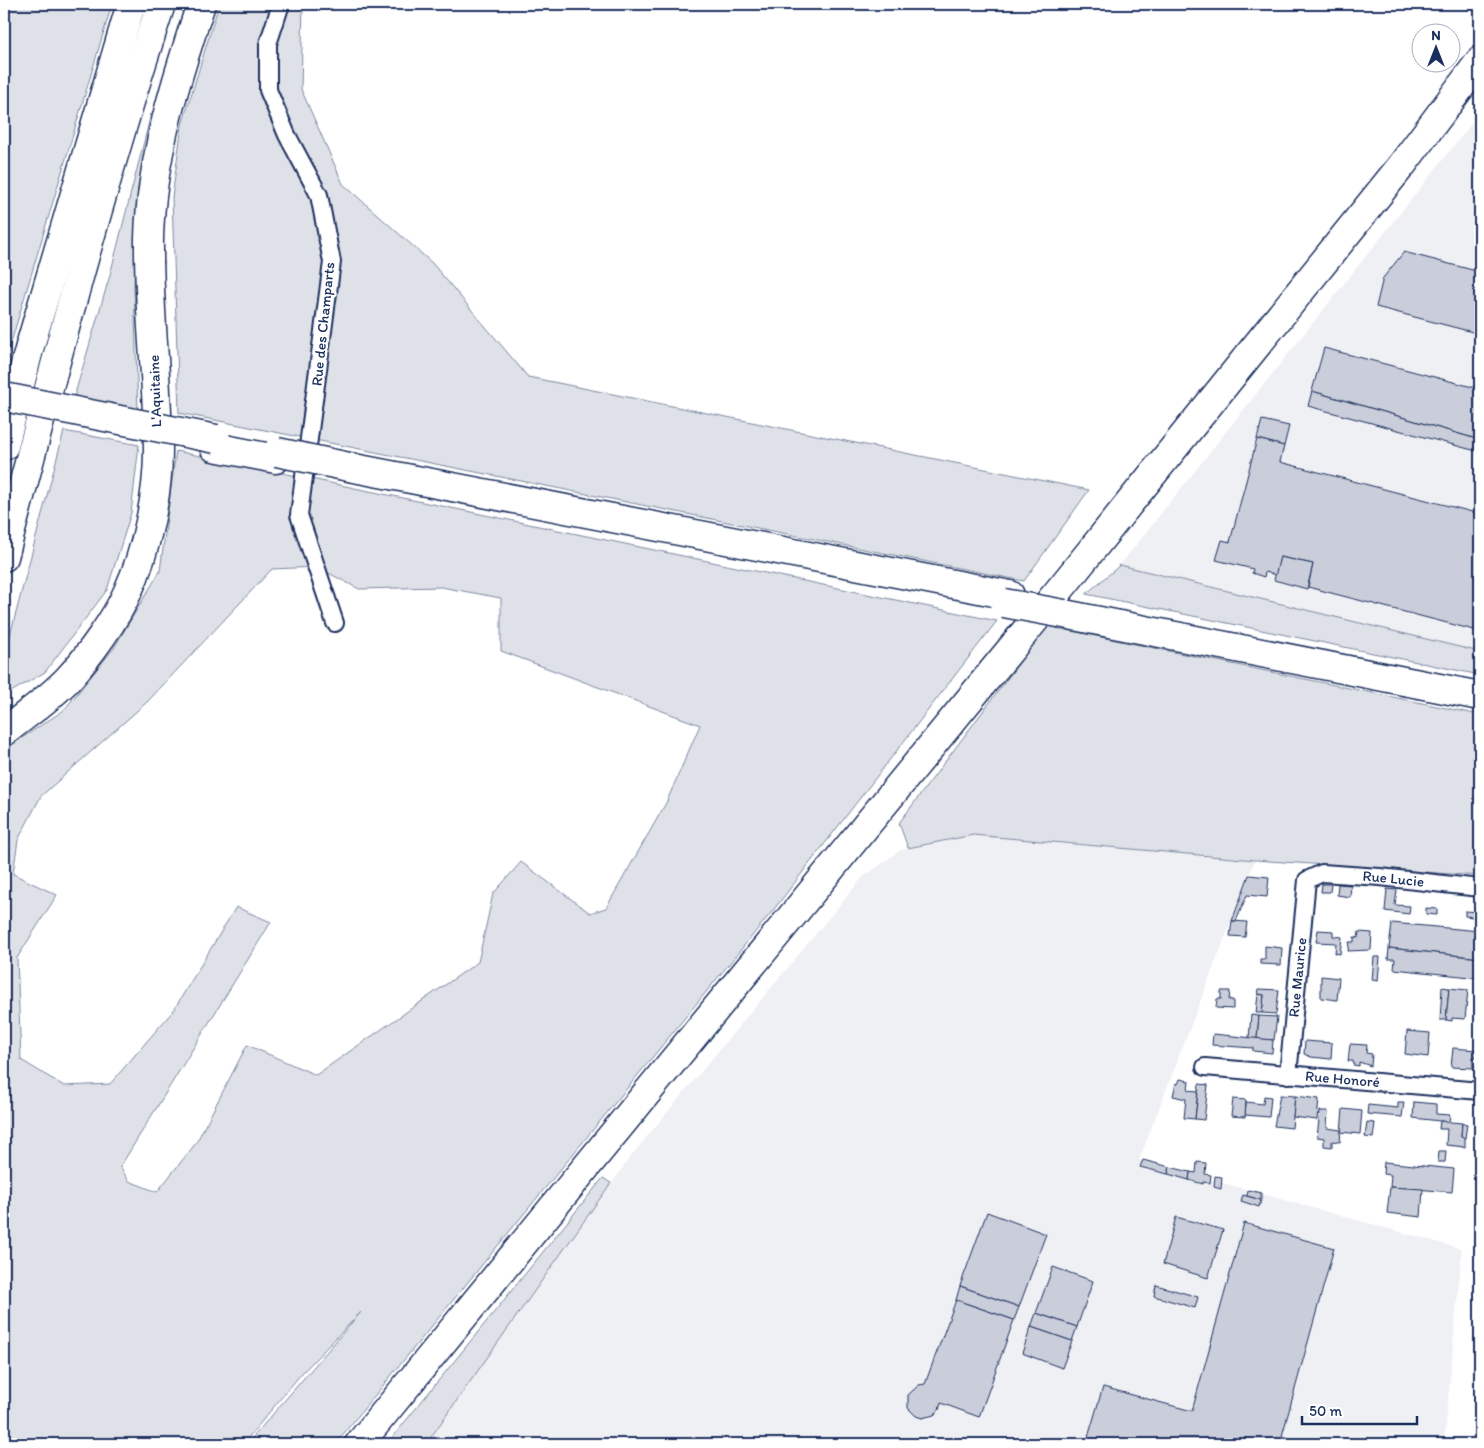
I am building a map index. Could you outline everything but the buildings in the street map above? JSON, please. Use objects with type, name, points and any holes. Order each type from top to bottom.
[{"type":"highway","points":[[4,446],[30,346],[131,4]]},
{"type":"highway","points":[[4,557],[58,350],[121,132],[161,4]]},
{"type":"highway","name":"L'Aquitaine","points":[[4,732],[67,679],[110,622],[128,592],[147,532],[158,454],[149,238],[153,180],[175,84],[201,4]]},
{"type":"highway","points":[[360,1444],[1065,584],[1396,173],[1480,61]]},
{"type":"highway","points":[[4,397],[277,456],[1007,599],[1480,696]]},
{"type":"highway","points":[[4,406],[215,443]]},
{"type":"highway","points":[[1067,611],[1480,688]]},
{"type":"street","name":"Rue des Champarts","points":[[281,4],[268,44],[268,90],[287,135],[319,195],[332,262],[299,515],[335,623]]},
{"type":"street","name":"Rue Lucie","points":[[1307,880],[1322,873],[1480,888]]},
{"type":"street","name":"Rue Maurice","points":[[1288,1075],[1307,880]]},
{"type":"street","name":"Rue Honoré","points":[[1205,1067],[1480,1091]]},
{"type":"shaded area","points":[[4,4],[112,4],[4,366]]},
{"type":"shaded area","points":[[219,4],[303,4],[301,89],[343,184],[432,263],[528,377],[1089,490],[1024,581],[179,413],[172,197],[182,125]]},
{"type":"shaded area","points":[[1480,113],[1480,652],[1120,565]]},
{"type":"shaded area","points":[[151,114],[136,206],[134,288],[138,411],[74,397],[110,275]]},
{"type":"shaded area","points":[[64,431],[139,445],[131,513],[107,590],[45,672],[4,696],[4,658]]},
{"type":"shaded area","points":[[176,451],[997,621],[775,908],[335,1444],[247,1444],[361,1312],[301,1374],[243,1444],[4,1444],[4,750],[64,710],[114,648],[160,571]],"holes":[[[317,567],[359,589],[441,587],[501,598],[501,651],[700,725],[666,803],[606,908],[590,913],[521,862],[493,894],[478,962],[316,1075],[247,1045],[196,1143],[157,1192],[129,1181],[120,1167],[271,922],[236,907],[173,1011],[110,1084],[64,1086],[21,1060],[17,958],[57,895],[13,874],[18,840],[41,796],[147,702],[272,569]]]},
{"type":"shaded area","points":[[1120,565],[1480,652],[1480,675],[1086,594]]},
{"type":"shaded area","points":[[1047,626],[1480,715],[1480,876],[1255,860],[973,835],[908,848],[899,823]]},
{"type":"shaded area","points":[[973,835],[1255,860],[1139,1160],[1462,1249],[1444,1444],[426,1444],[631,1156],[863,877],[901,850]]},
{"type":"shaded area","points":[[603,1178],[611,1183],[426,1444],[387,1444]]}]
